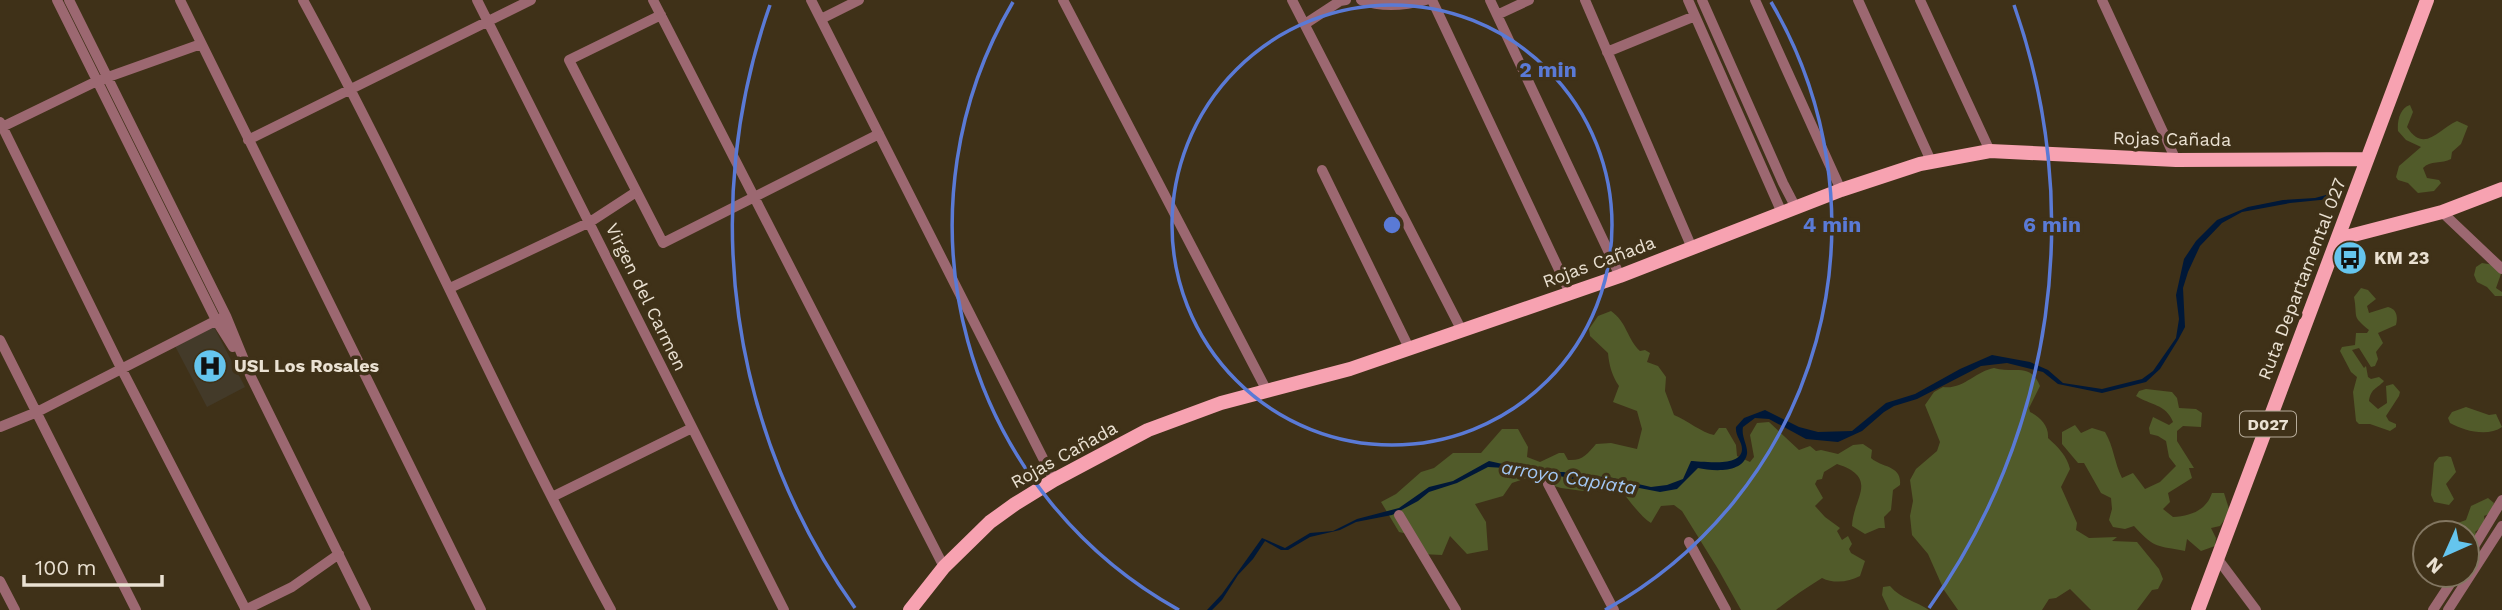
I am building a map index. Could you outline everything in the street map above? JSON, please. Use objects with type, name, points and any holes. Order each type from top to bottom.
[{"type":"main road","name":"Ruta Departamental 027","points":[[2198,610],[2427,0]]},
{"type":"main road","name":"Rojas Cañada","points":[[910,610],[944,567],[990,522],[1054,480],[1160,425],[1221,402],[1350,369],[1620,276],[1841,190],[1931,162],[1990,151],[2176,160],[2367,159]]},
{"type":"main road","points":[[2337,239],[2442,212],[2502,189]]},
{"type":"street","points":[[57,0],[102,79],[366,610]]},
{"type":"street","points":[[69,0],[102,79]]},
{"type":"street","points":[[180,0],[481,610]]},
{"type":"street","points":[[303,0],[351,88],[611,610]]},
{"type":"street","name":"Virgen del Carmen","points":[[477,0],[784,610]]},
{"type":"street","points":[[248,140],[531,0]]},
{"type":"street","points":[[653,0],[757,198],[944,567]]},
{"type":"street","points":[[811,0],[1054,480]]},
{"type":"street","points":[[821,19],[859,0]]},
{"type":"street","points":[[1063,0],[1268,391]]},
{"type":"street","points":[[1292,0],[1461,329]]},
{"type":"street","points":[[1305,24],[1340,1],[1346,0]]},
{"type":"street","points":[[1361,0],[1377,6],[1426,0]]},
{"type":"street","points":[[1432,0],[1570,293]]},
{"type":"street","points":[[1490,0],[1620,276]]},
{"type":"street","points":[[1497,15],[1529,0]]},
{"type":"street","points":[[1585,0],[1692,248]]},
{"type":"street","points":[[1688,0],[1790,210]]},
{"type":"street","points":[[1702,0],[1783,183],[1790,210]]},
{"type":"street","points":[[1755,0],[1841,190]]},
{"type":"street","points":[[1857,0],[1931,162]]},
{"type":"street","points":[[1920,0],[1990,151]]},
{"type":"street","points":[[2102,0],[2176,160]]},
{"type":"street","points":[[661,15],[569,60],[663,243],[757,198],[879,134]]},
{"type":"street","points":[[1607,52],[1695,16]]},
{"type":"street","points":[[201,44],[102,79],[1,125],[121,368],[246,610],[292,587],[339,554]]},
{"type":"street","points":[[1322,170],[1409,348]]},
{"type":"street","points":[[450,288],[590,222],[636,192]]},
{"type":"street","points":[[2442,212],[2502,269]]},
{"type":"street","points":[[0,427],[37,412],[221,318]]},
{"type":"street","points":[[0,340],[136,610]]},
{"type":"street","points":[[552,496],[692,428]]},
{"type":"street","points":[[1548,484],[1614,610]]},
{"type":"street","points":[[2481,535],[2502,500]]},
{"type":"street","points":[[1399,515],[1456,610]]},
{"type":"street","points":[[2448,610],[2502,526]]},
{"type":"street","points":[[1689,542],[1726,610]]},
{"type":"street","points":[[2217,558],[2256,610]]},
{"type":"street","points":[[0,581],[15,610]]},
{"type":"street","points":[[2433,610],[2447,589]]},
{"type":"shaded area","name":"USL Los Rosales","points":[[213,325],[245,387],[207,407],[175,346]]},
{"type":"green space","points":[[2410,105],[2413,112],[2407,127],[2419,139],[2432,137],[2457,121],[2468,126],[2461,144],[2452,152],[2451,159],[2423,168],[2427,178],[2439,180],[2441,183],[2434,191],[2418,193],[2408,183],[2396,177],[2399,166],[2421,147],[2406,140],[2398,131],[2400,115]]},
{"type":"green space","points":[[2482,263],[2494,265],[2501,274],[2496,288],[2502,292],[2502,296],[2495,296],[2487,287],[2477,282],[2474,275],[2476,267]]},
{"type":"green space","points":[[2361,288],[2368,290],[2376,299],[2367,306],[2369,313],[2388,307],[2395,311],[2397,316],[2396,325],[2378,333],[2383,343],[2376,352],[2378,359],[2375,366],[2371,367],[2359,348],[2352,350],[2364,368],[2366,366],[2368,377],[2379,377],[2384,381],[2373,391],[2369,401],[2378,409],[2387,403],[2386,386],[2393,384],[2400,392],[2386,416],[2396,424],[2390,431],[2356,421],[2353,392],[2357,377],[2351,372],[2340,351],[2342,347],[2355,345],[2356,333],[2367,333],[2369,330],[2356,316],[2354,297]]},
{"type":"green space","points":[[1611,311],[1640,351],[1650,353],[1647,362],[1658,366],[1666,377],[1665,391],[1674,415],[1714,435],[1719,428],[1726,428],[1736,445],[1737,456],[1750,462],[1754,457],[1750,435],[1757,423],[1769,422],[1799,450],[1810,446],[1816,451],[1838,454],[1853,445],[1863,444],[1872,450],[1871,458],[1895,470],[1900,485],[1893,490],[1891,510],[1884,517],[1885,528],[1865,534],[1852,526],[1861,490],[1858,476],[1837,464],[1824,472],[1822,479],[1815,484],[1823,498],[1815,506],[1840,528],[1837,531],[1842,540],[1848,536],[1852,544],[1849,549],[1851,553],[1865,561],[1860,576],[1841,582],[1822,578],[1776,610],[1741,610],[1682,511],[1674,505],[1661,506],[1651,523],[1615,484],[1583,491],[1527,478],[1512,483],[1503,496],[1475,504],[1486,522],[1488,550],[1467,554],[1450,536],[1442,555],[1421,554],[1408,534],[1399,532],[1381,502],[1396,494],[1421,472],[1434,468],[1453,453],[1481,453],[1502,429],[1518,429],[1528,447],[1527,457],[1540,462],[1559,453],[1564,453],[1568,460],[1577,459],[1596,444],[1611,443],[1637,449],[1642,429],[1637,411],[1613,402],[1619,386],[1611,370],[1608,353],[1590,336],[1589,329],[1598,316]]},
{"type":"green space","points":[[1994,368],[2027,371],[2040,386],[2029,408],[2030,412],[2043,422],[2048,438],[2069,464],[2070,469],[2061,487],[2077,523],[2076,530],[2089,538],[2117,537],[2112,541],[2137,542],[2159,569],[2163,579],[2158,589],[2152,590],[2137,610],[2091,610],[2070,589],[2056,598],[2049,599],[2042,610],[1958,610],[1944,590],[1928,554],[1912,535],[1910,516],[1913,501],[1910,480],[1916,469],[1937,451],[1940,442],[1925,405],[1934,392],[1943,387],[1957,386]]},
{"type":"green space","points":[[2146,389],[2172,392],[2177,398],[2179,408],[2196,409],[2202,413],[2201,427],[2183,426],[2177,431],[2177,441],[2194,468],[2189,468],[2192,478],[2168,493],[2170,502],[2163,509],[2173,517],[2185,515],[2202,508],[2212,493],[2224,493],[2230,512],[2220,526],[2211,528],[2216,538],[2215,546],[2201,551],[2187,539],[2185,551],[2168,548],[2152,543],[2134,526],[2125,529],[2113,527],[2109,520],[2111,498],[2101,493],[2084,463],[2078,463],[2062,444],[2062,432],[2075,425],[2081,433],[2092,428],[2105,432],[2122,478],[2133,473],[2145,489],[2160,482],[2176,466],[2169,457],[2166,441],[2150,434],[2149,428],[2153,417],[2169,425],[2173,422],[2162,408],[2136,396],[2139,391]]},
{"type":"green space","points":[[2466,407],[2489,415],[2496,414],[2502,427],[2490,432],[2476,432],[2450,423],[2448,418],[2452,412]]},
{"type":"green space","points":[[2439,457],[2451,457],[2456,472],[2446,484],[2454,499],[2449,505],[2434,502],[2431,495],[2434,463]]},
{"type":"green space","points":[[2488,498],[2494,503],[2491,513],[2484,516],[2485,524],[2481,527],[2481,519],[2466,519],[2471,506]]},
{"type":"green space","points":[[1890,586],[1929,610],[1889,610],[1882,595],[1883,587]]},
{"type":"water","name":"arroyo Capiata","points":[[2341,191],[2340,198],[2290,203],[2242,212],[2222,223],[2200,246],[2188,272],[2183,288],[2185,327],[2160,369],[2146,382],[2102,393],[2058,384],[2043,372],[2007,363],[1981,366],[1917,399],[1894,406],[1862,431],[1838,442],[1806,439],[1769,419],[1755,418],[1743,427],[1747,454],[1740,465],[1726,470],[1698,468],[1677,489],[1660,492],[1603,481],[1583,482],[1560,476],[1548,477],[1488,467],[1457,483],[1429,492],[1392,515],[1356,522],[1340,530],[1310,537],[1288,550],[1281,550],[1265,541],[1222,600],[1212,610],[1207,610],[1222,594],[1262,538],[1285,548],[1310,533],[1333,531],[1357,519],[1399,508],[1429,487],[1453,481],[1489,461],[1539,472],[1608,477],[1651,487],[1667,485],[1683,479],[1691,461],[1728,461],[1740,455],[1742,446],[1736,427],[1744,418],[1765,410],[1799,427],[1818,432],[1852,431],[1886,403],[1915,394],[1992,355],[2030,362],[2048,370],[2063,383],[2102,389],[2142,379],[2153,371],[2176,338],[2179,319],[2176,295],[2184,259],[2196,241],[2217,220],[2248,207],[2283,200],[2315,198]]},
{"type":"place","name":"KM 23","points":[[2350,258]]},
{"type":"place","name":"USL Los Rosales","points":[[210,366]]}]
